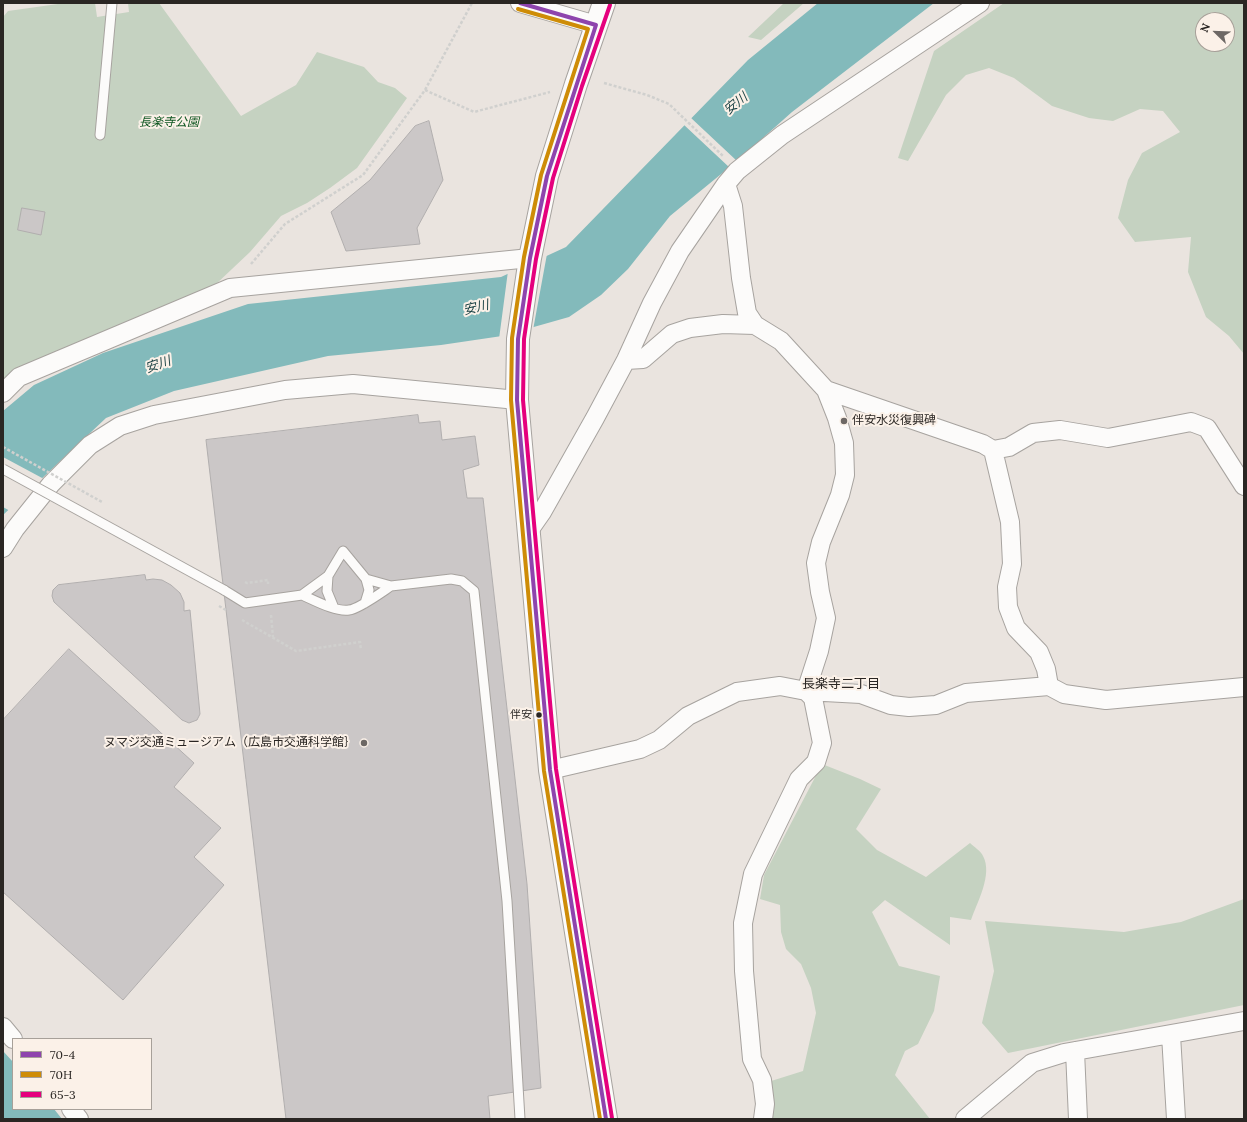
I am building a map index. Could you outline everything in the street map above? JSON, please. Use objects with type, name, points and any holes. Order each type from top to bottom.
[{"type":"main road","points":[[604,3],[576,84],[547,176],[530,258],[518,339],[517,400],[550,770],[606,1119]]},
{"type":"street","points":[[520,3],[596,25]]},
{"type":"street","points":[[528,532],[542,512],[595,418],[626,360],[652,303],[680,251],[726,184],[737,171],[782,135],[980,3]]},
{"type":"street","points":[[726,184],[733,206],[736,223],[736,242],[747,313],[754,325]]},
{"type":"street","points":[[3,393],[20,377],[230,288],[530,258]]},
{"type":"street","points":[[626,360],[643,359],[672,334],[690,328],[723,324],[754,325],[781,341],[826,390],[837,418],[844,444],[845,475],[840,495],[821,542],[816,563],[820,592],[826,618],[819,651],[806,691]]},
{"type":"street","points":[[3,548],[15,529],[51,484],[90,445],[120,426],[154,415],[285,390],[353,384],[517,400]]},
{"type":"street","points":[[826,390],[983,444],[993,450],[1009,447],[1033,433],[1060,430],[1108,438],[1191,422],[1207,428],[1244,486]]},
{"type":"street","points":[[993,450],[1010,522],[1012,564],[1007,587],[1008,607],[1016,628],[1039,652],[1046,669],[1050,686]]},
{"type":"street","points":[[550,770],[640,749],[659,740],[688,716],[736,692],[780,686],[806,691],[861,694],[891,705],[909,707],[936,705],[966,694],[1050,686],[1064,694],[1106,700],[1244,687]]},
{"type":"street","points":[[763,1119],[765,1104],[762,1080],[752,1059],[748,1021],[744,971],[743,923],[753,874],[799,778],[816,762],[822,743],[813,698],[806,691]]},
{"type":"street","points":[[965,1119],[1032,1063],[1064,1053],[1244,1021]]},
{"type":"street","points":[[3,1027],[12,1038]]},
{"type":"street","points":[[1171,1035],[1176,1119]]},
{"type":"street","points":[[1075,1051],[1078,1119]]},
{"type":"street","points":[[72,1110],[79,1119]]},
{"type":"lane","points":[[100,135],[112,3]]},
{"type":"lane","points":[[3,468],[245,603],[302,595],[328,576],[343,551],[366,579],[369,590],[365,603]]},
{"type":"lane","points":[[328,576],[327,591],[334,608]]},
{"type":"lane","points":[[366,579],[392,586],[451,579],[462,581],[474,591],[507,901],[520,1119]]},
{"type":"lane","points":[[302,595],[334,608],[349,610],[365,603],[392,586]]},
{"type":"path","points":[[230,288],[285,224],[363,175],[425,90],[472,3]]},
{"type":"path","points":[[604,83],[647,95],[669,104],[728,161]]},
{"type":"path","points":[[425,90],[474,112],[551,91]]},
{"type":"path","points":[[240,580],[247,583],[268,580],[269,586]]},
{"type":"path","points":[[271,612],[273,637]]},
{"type":"path","points":[[240,618],[296,651],[360,642],[361,650]]},
{"type":"green space","name":"長楽寺公園","points":[[65,3],[95,3],[97,17],[129,12],[128,3],[159,3],[241,116],[296,85],[317,52],[364,67],[378,82],[395,88],[407,98],[357,168],[307,203],[281,216],[250,252],[214,286],[3,385],[3,17],[8,11]]},
{"type":"green space","points":[[784,3],[804,3],[761,40],[748,37]]},
{"type":"green space","points":[[1004,3],[1244,3],[1244,354],[1229,336],[1206,317],[1188,272],[1191,237],[1135,242],[1118,218],[1128,180],[1142,153],[1180,132],[1163,111],[1140,109],[1113,121],[1089,118],[1052,106],[1014,78],[989,68],[966,75],[946,95],[908,161],[898,158],[934,51]]},
{"type":"green space","points":[[822,764],[881,789],[856,829],[877,850],[926,877],[970,843],[981,852],[986,863],[983,888],[971,920],[950,917],[950,945],[885,900],[872,912],[899,966],[940,976],[934,1011],[918,1044],[905,1051],[895,1075],[930,1119],[770,1119],[768,1082],[803,1071],[816,1013],[811,988],[801,964],[786,949],[781,932],[780,905],[760,899],[764,875]]},
{"type":"green space","points":[[1244,899],[1244,1005],[1008,1053],[982,1023],[994,971],[985,921],[1124,932],[1181,922]]},
{"type":"water","name":"安川","points":[[818,3],[934,3],[792,112],[737,161],[670,216],[628,269],[601,295],[569,317],[502,336],[441,345],[328,356],[174,391],[106,418],[3,515],[3,411],[34,385],[103,353],[248,304],[501,277],[566,247],[748,60]]},
{"type":"water","points":[[3,1051],[12,1061],[12,1110],[55,1110],[62,1119],[3,1119]]},
{"type":"pier","points":[[690,117],[737,161],[730,168],[683,124]]},
{"type":"pier","points":[[547,254],[533,330],[499,339],[508,271]]},
{"type":"pier","points":[[3,457],[44,479],[10,511],[3,507]]},
{"type":"building","points":[[429,121],[443,180],[417,228],[420,244],[346,251],[331,212],[370,180],[415,126]]},
{"type":"building","points":[[22,208],[45,212],[41,235],[18,230]]},
{"type":"building","points":[[418,415],[419,423],[440,421],[442,440],[475,436],[479,465],[463,470],[467,498],[483,498],[527,884],[541,1088],[488,1096],[490,1119],[286,1119],[206,440]]},
{"type":"building","points":[[145,575],[146,580],[162,580],[171,585],[180,593],[184,602],[184,611],[190,610],[200,714],[197,720],[189,723],[182,720],[54,602],[52,596],[53,590],[58,585]]},
{"type":"building","points":[[69,649],[194,763],[174,787],[221,828],[194,857],[224,885],[123,1000],[3,892],[3,720]]},
{"type":"transit line","name":"70-4","points":[[520,3],[596,25]]},
{"type":"transit line","name":"65-3","points":[[610,5],[582,86],[553,178],[536,259],[524,339],[523,400],[556,769],[612,1118]]},
{"type":"transit line","name":"70H","points":[[518,9],[588,29],[541,175],[524,257],[512,338],[511,400],[544,771],[600,1119]]},
{"type":"transit line","name":"70-4","points":[[596,25],[547,176],[530,258],[518,339],[517,400],[550,770],[606,1119]]},
{"type":"place","name":"伴安水災復興碑","points":[[844,421]]},
{"type":"place","name":"伴安","points":[[539,715]]},
{"type":"place","name":"ヌマジ交通ミュージアム（広島市交通科学館｝","points":[[364,743]]},
{"type":"district","name":"長楽寺二丁目","points":[[841,684]]}]
